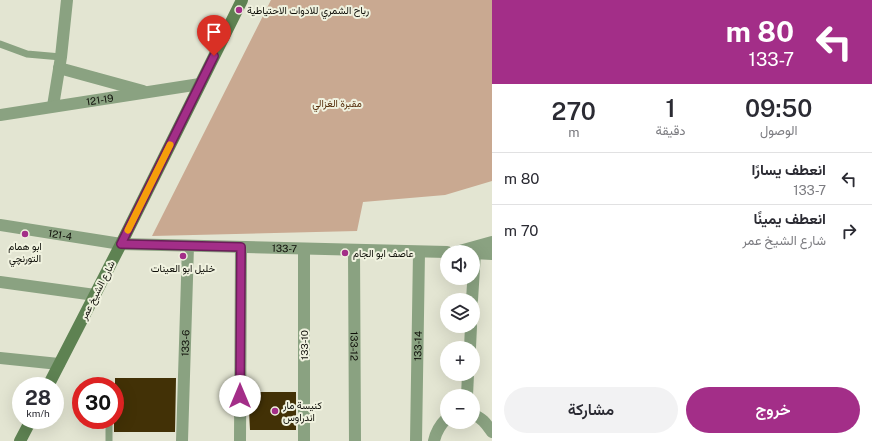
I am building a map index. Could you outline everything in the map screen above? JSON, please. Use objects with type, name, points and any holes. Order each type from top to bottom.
[{"type":"street","points":[[53,106],[60,63],[67,0]]},
{"type":"street","name":"شارع الشيخ عمر","points":[[52,377],[121,244],[242,0]]},
{"type":"street","points":[[60,63],[148,92]]},
{"type":"street","name":"121-19","points":[[0,115],[200,84]]},
{"type":"street","name":"121-4","points":[[0,225],[121,244]]},
{"type":"street","points":[[480,245],[492,242]]},
{"type":"street","name":"133-7","points":[[121,244],[440,252]]},
{"type":"street","name":"133-6","points":[[182,441],[188,246]]},
{"type":"street","points":[[240,441],[241,247]]},
{"type":"street","name":"133-10","points":[[304,249],[304,441]]},
{"type":"street","name":"133-12","points":[[354,250],[355,441]]},
{"type":"street","name":"133-14","points":[[416,441],[419,252]]},
{"type":"street","points":[[480,253],[492,254]]},
{"type":"street","points":[[0,282],[94,295]]},
{"type":"street","points":[[0,358],[59,364]]},
{"type":"street","points":[[480,418],[486,423],[492,432]]},
{"type":"street","points":[[434,441],[435,434],[440,425]]},
{"type":"street","points":[[20,441],[26,429]]},
{"type":"lane","points":[[0,44],[27,54],[60,63]]},
{"type":"lane","points":[[109,429],[109,441]]},
{"type":"green space","name":"مقبرة الغزالي","points":[[271,0],[492,0],[492,181],[445,195],[363,202],[357,231],[152,236]]},
{"type":"building","points":[[124,378],[176,378],[175,432],[114,432],[114,429],[124,429]]},
{"type":"building","name":"كنيسة مار اندراوس","points":[[248,392],[296,392],[296,430],[250,430]]},
{"type":"slow traffic","points":[[128,230],[170,145]]},
{"type":"place","name":"رباح الشمري للادوات الاحتياطية","points":[[239,10]]},
{"type":"place","name":"ابو همام التورنچي","points":[[25,234]]},
{"type":"place","name":"عاصف ابو الجام","points":[[345,253]]},
{"type":"place","name":"خليل ابو العينات","points":[[183,256]]},
{"type":"place","name":"كنيسة مار اندراوس","points":[[275,411]]},
{"type":"route","points":[[214,56],[121,244],[241,247],[240,396]]}]
